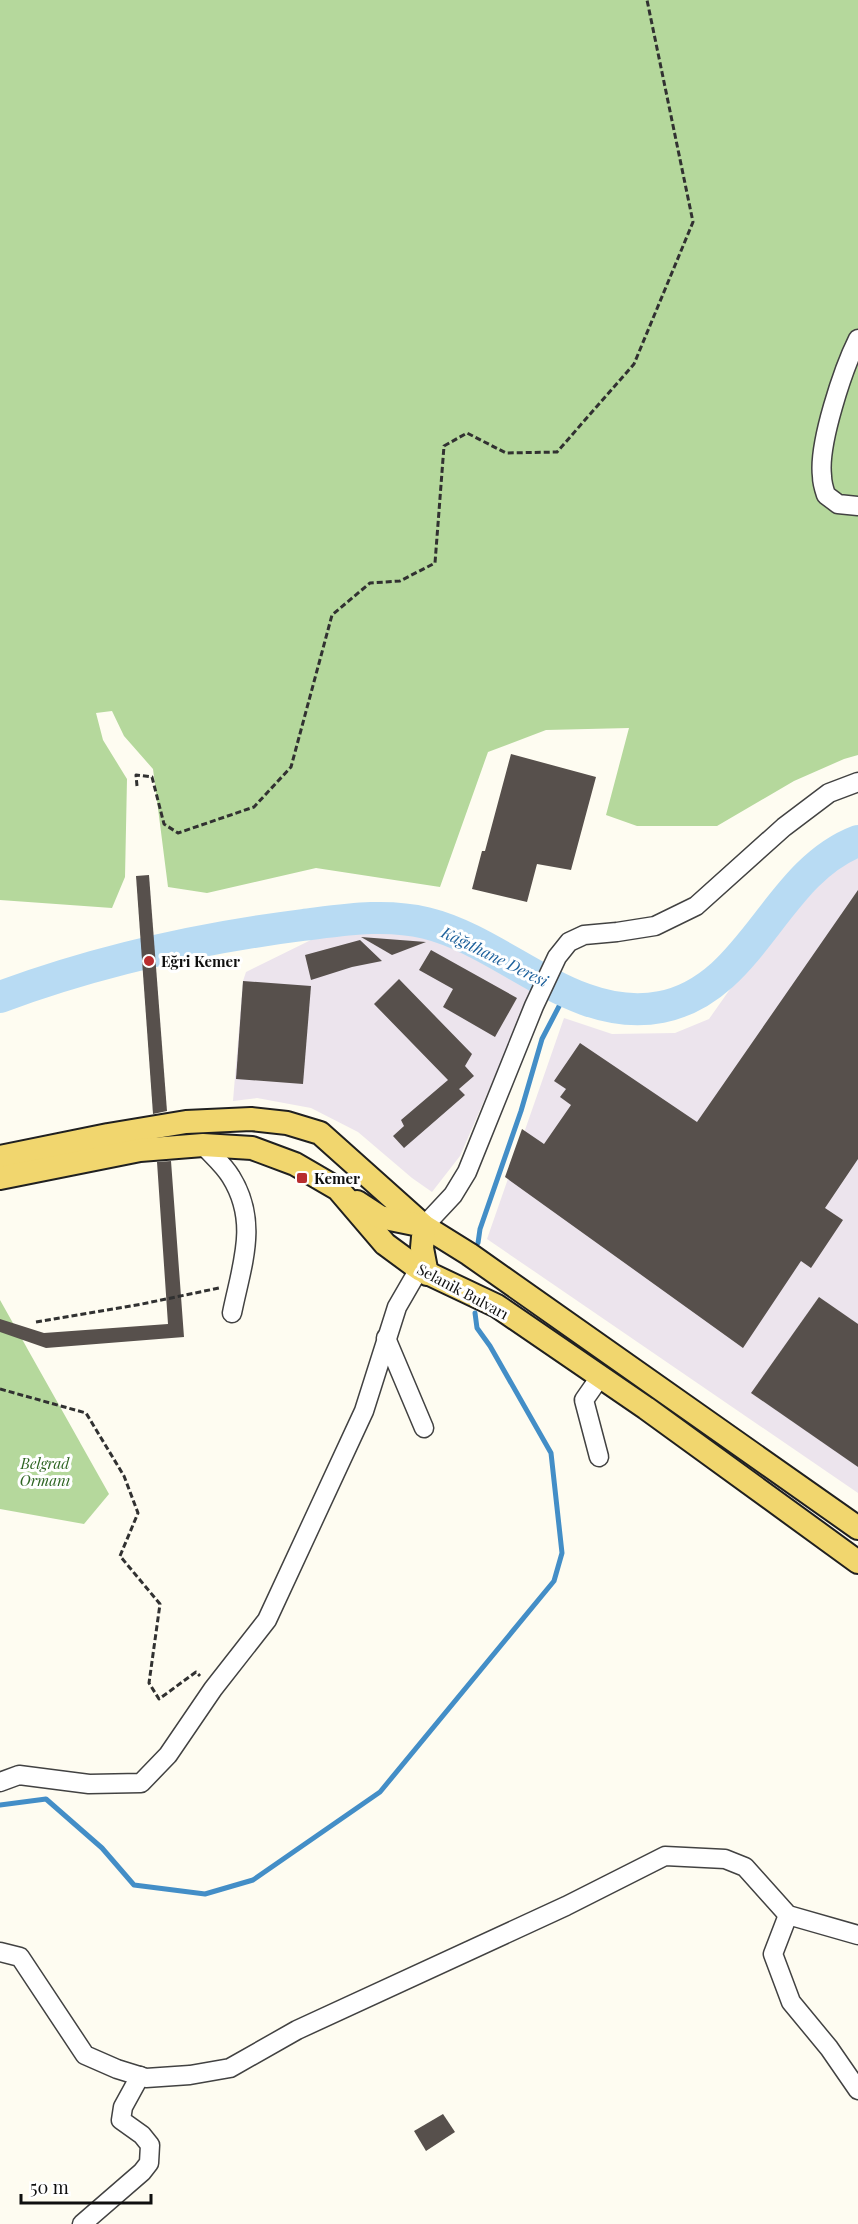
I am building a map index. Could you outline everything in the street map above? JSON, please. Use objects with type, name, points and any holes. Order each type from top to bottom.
[{"type":"main road","name":"Selanik Bulvarı","points":[[0,1157],[186,1122],[251,1119],[287,1123],[320,1132],[424,1226],[469,1254],[858,1528]]},
{"type":"main road","name":"Selanik Bulvarı","points":[[0,1178],[140,1150],[203,1145],[252,1149],[295,1164],[338,1189],[385,1244],[423,1272],[496,1306],[600,1377],[858,1562]]},
{"type":"main road","points":[[338,1189],[380,1217],[424,1226],[423,1272]]},
{"type":"street","points":[[858,339],[851,352],[834,402],[821,475],[826,495],[838,504],[858,506]]},
{"type":"street","points":[[424,1226],[453,1195],[467,1172],[534,1006],[557,957],[569,942],[584,935],[655,926],[696,906],[783,827],[829,793],[858,782]]},
{"type":"street","points":[[203,1145],[230,1176],[244,1204],[248,1224],[232,1313]]},
{"type":"street","points":[[0,1782],[19,1775],[89,1784],[141,1783],[168,1755],[213,1689],[267,1620],[364,1411],[397,1307],[423,1272]]},
{"type":"street","points":[[386,1338],[423,1428]]},
{"type":"street","points":[[599,1457],[585,1400],[600,1377]]},
{"type":"street","points":[[0,1952],[20,1958],[84,2055],[146,2078],[190,2075],[230,2068],[297,2030],[566,1906],[665,1856],[725,1859],[745,1867],[788,1915],[858,1935]]},
{"type":"street","points":[[788,1915],[773,1954],[791,2002],[829,2048],[858,2090]]},
{"type":"street","points":[[82,2224],[142,2172],[149,2163],[150,2145],[142,2135],[122,2120],[123,2107],[140,2076]]},
{"type":"path","points":[[137,786],[136,775],[152,777],[164,824],[178,833],[254,807],[291,766],[332,615],[370,583],[400,581],[435,563],[444,446],[467,433],[506,453],[557,452],[634,364],[693,222],[647,0]]},
{"type":"path","points":[[36,1322],[142,1304],[238,1283]]},
{"type":"path","points":[[0,1389],[86,1413],[124,1476],[138,1513],[120,1556],[160,1604],[149,1683],[159,1699],[196,1672],[213,1689]]},
{"type":"shaded area","points":[[858,852],[858,1493],[487,1239],[564,1018],[612,1034],[675,1033],[709,1019],[752,958],[848,854]]},
{"type":"shaded area","points":[[353,924],[392,924],[437,936],[482,956],[533,988],[460,1156],[432,1192],[358,1132],[311,1108],[257,1098],[233,1101],[243,981],[246,972],[317,937]]},
{"type":"green space","points":[[0,0],[858,0],[858,755],[794,781],[717,826],[637,826],[606,815],[629,728],[546,730],[488,752],[440,887],[316,868],[207,893],[168,887],[153,769],[124,736],[112,711],[96,713],[103,740],[127,779],[125,877],[112,908],[0,900]]},
{"type":"green space","name":"Belgrad Ormanı","points":[[0,1300],[109,1494],[84,1524],[0,1509]]},
{"type":"building","points":[[511,754],[596,777],[571,870],[537,864],[527,902],[472,889],[482,851],[485,851]]},
{"type":"building","points":[[149,875],[167,1111],[153,1114],[136,876]]},
{"type":"building","points":[[858,890],[858,1159],[825,1208],[843,1220],[811,1268],[801,1261],[743,1348],[505,1177],[522,1129],[544,1144],[571,1105],[560,1097],[566,1089],[554,1081],[580,1043],[697,1122]]},
{"type":"building","points":[[361,937],[426,942],[392,955]]},
{"type":"building","points":[[360,940],[382,961],[352,967],[311,980],[305,955]]},
{"type":"building","points":[[431,950],[517,998],[495,1037],[443,1007],[453,989],[419,970]]},
{"type":"building","points":[[399,979],[472,1054],[465,1066],[474,1076],[459,1089],[465,1095],[404,1148],[393,1136],[404,1126],[401,1120],[448,1080],[374,1004]]},
{"type":"building","points":[[243,981],[311,986],[303,1084],[236,1079]]},
{"type":"building","points":[[171,1161],[184,1337],[46,1348],[0,1332],[0,1319],[44,1333],[168,1324],[157,1162]]},
{"type":"building","points":[[819,1297],[858,1324],[858,1467],[751,1393]]},
{"type":"building","points":[[443,2114],[455,2132],[426,2151],[414,2131]]},
{"type":"waterway","name":"Kâğıthane Deresi","points":[[0,997],[74,972],[187,944],[303,925],[395,918],[426,923],[455,933],[569,993],[599,1004],[629,1009],[661,1007],[692,996],[719,978],[742,955],[805,878],[829,857],[858,841]]},
{"type":"waterway","points":[[478,1243],[480,1229],[521,1111],[542,1039],[567,991]]},
{"type":"waterway","points":[[0,1805],[46,1799],[102,1848],[134,1885],[205,1894],[253,1880],[380,1792],[554,1581],[562,1553],[551,1453],[490,1346],[477,1328],[475,1313]]},
{"type":"place","name":"Eğri Kemer","points":[[149,961]]},
{"type":"place","name":"Kemer","points":[[302,1178]]}]
